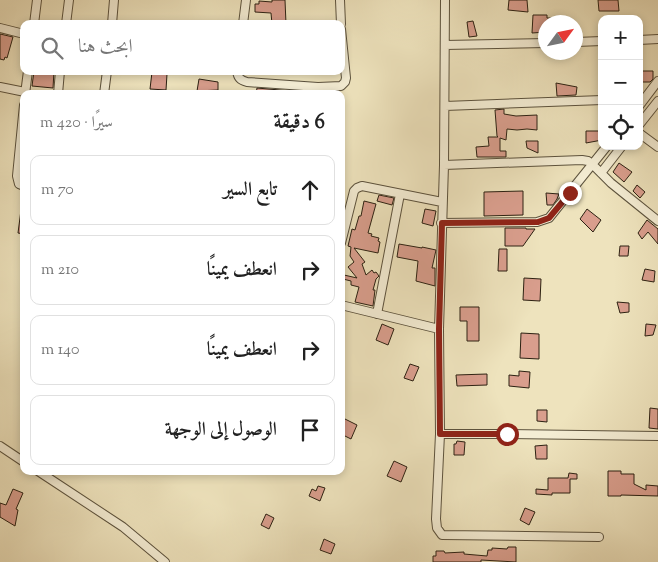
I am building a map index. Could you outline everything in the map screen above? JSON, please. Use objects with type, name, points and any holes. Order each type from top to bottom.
[{"type":"street","points":[[34,20],[37,0]]},
{"type":"street","points":[[66,20],[69,0]]},
{"type":"street","points":[[112,20],[114,0]]},
{"type":"street","points":[[244,20],[246,0]]},
{"type":"street","points":[[340,0],[341,20]]},
{"type":"street","points":[[446,0],[437,528],[442,535],[599,537]]},
{"type":"street","points":[[0,28],[20,33]]},
{"type":"street","points":[[643,40],[658,39]]},
{"type":"street","points":[[583,42],[598,41]]},
{"type":"street","points":[[445,45],[538,42]]},
{"type":"street","points":[[25,90],[27,75]]},
{"type":"street","points":[[58,90],[60,75]]},
{"type":"street","points":[[105,90],[106,75]]},
{"type":"street","points":[[238,75],[240,79],[247,82],[318,90],[341,86],[345,82],[344,75]]},
{"type":"street","points":[[643,98],[658,81]]},
{"type":"street","points":[[0,87],[20,92]]},
{"type":"street","points":[[445,106],[598,100]]},
{"type":"street","points":[[643,120],[658,101]]},
{"type":"street","points":[[643,136],[658,147]]},
{"type":"street","points":[[20,145],[17,176],[20,184]]},
{"type":"street","points":[[442,223],[538,222],[549,218],[604,150]]},
{"type":"street","points":[[601,173],[619,150]]},
{"type":"street","points":[[444,166],[588,161],[611,183],[658,221]]},
{"type":"street","points":[[345,227],[354,191],[362,186],[442,202]]},
{"type":"street","points":[[377,314],[400,194]]},
{"type":"street","points":[[345,306],[439,329]]},
{"type":"street","points":[[440,434],[658,436]]},
{"type":"street","points":[[0,446],[20,459]]},
{"type":"street","points":[[44,475],[123,527],[165,562]]},
{"type":"building","points":[[272,0],[285,0],[286,20],[272,20],[271,13],[255,12],[255,4],[259,4],[259,1],[272,2]]},
{"type":"building","points":[[509,0],[527,0],[528,12],[508,10]]},
{"type":"building","points":[[598,0],[618,0],[619,11],[599,11]]},
{"type":"building","points":[[533,15],[538,15],[538,33],[532,33]]},
{"type":"building","points":[[473,21],[477,36],[469,37],[467,22]]},
{"type":"building","points":[[0,34],[13,37],[7,58],[5,57],[4,60],[0,59]]},
{"type":"building","points":[[643,71],[653,71],[653,79],[650,82],[643,82]]},
{"type":"building","points":[[33,75],[54,75],[53,88],[32,86]]},
{"type":"building","points":[[152,75],[167,75],[166,90],[150,89]]},
{"type":"building","points":[[199,79],[218,82],[218,90],[197,90]]},
{"type":"building","points":[[556,83],[577,87],[576,95],[557,96]]},
{"type":"building","points":[[257,88],[280,90],[257,90]]},
{"type":"building","points":[[504,109],[504,114],[516,116],[537,115],[537,130],[507,129],[506,140],[500,138],[500,151],[506,151],[506,157],[477,157],[476,147],[489,146],[488,137],[498,137],[495,110]]},
{"type":"building","points":[[586,131],[598,131],[598,141],[586,143]]},
{"type":"building","points":[[526,141],[538,141],[538,153],[527,148]]},
{"type":"building","points":[[619,163],[632,172],[624,182],[613,172]]},
{"type":"building","points":[[637,185],[645,192],[640,198],[633,191]]},
{"type":"building","points":[[523,191],[523,215],[484,216],[484,192]]},
{"type":"building","points":[[546,193],[559,194],[553,205],[547,205]]},
{"type":"building","points":[[379,195],[394,198],[392,205],[377,201]]},
{"type":"building","points":[[364,201],[376,204],[368,233],[379,238],[378,253],[354,248],[365,262],[362,264],[366,275],[372,270],[379,276],[376,279],[373,290],[375,290],[373,306],[355,302],[359,287],[351,285],[351,281],[345,280],[345,275],[357,278],[348,267],[354,262],[350,256],[351,247],[348,246],[352,229],[355,230],[359,216],[361,216]]},
{"type":"building","points":[[425,209],[436,211],[433,226],[422,223]]},
{"type":"building","points":[[587,209],[601,220],[593,232],[580,219]]},
{"type":"building","points":[[20,218],[20,233],[18,233]]},
{"type":"building","points":[[647,220],[658,229],[658,244],[648,232],[642,239],[638,233]]},
{"type":"building","points":[[505,228],[535,229],[523,246],[505,246]]},
{"type":"building","points":[[399,244],[436,250],[432,268],[435,268],[435,286],[416,281],[418,261],[397,257]]},
{"type":"building","points":[[620,246],[629,246],[628,256],[619,256]]},
{"type":"building","points":[[499,249],[507,249],[507,271],[498,271]]},
{"type":"building","points":[[645,269],[655,271],[654,282],[642,280]]},
{"type":"building","points":[[524,278],[541,279],[540,301],[523,300]]},
{"type":"building","points":[[617,302],[629,303],[629,312],[620,313]]},
{"type":"building","points":[[460,307],[479,307],[479,341],[467,341],[467,321],[460,321]]},
{"type":"building","points":[[382,324],[394,329],[388,345],[376,340]]},
{"type":"building","points":[[646,324],[656,325],[653,335],[645,336]]},
{"type":"building","points":[[521,333],[539,334],[539,359],[520,358]]},
{"type":"building","points":[[410,364],[419,367],[413,381],[404,378]]},
{"type":"building","points":[[519,371],[530,372],[529,388],[509,386],[509,375],[519,376]]},
{"type":"building","points":[[487,374],[487,385],[457,386],[456,375]]},
{"type":"building","points":[[650,408],[658,409],[658,429],[649,428]]},
{"type":"building","points":[[537,410],[547,410],[547,422],[537,421]]},
{"type":"building","points":[[345,419],[357,425],[351,439],[345,436]]},
{"type":"building","points":[[457,441],[465,442],[464,455],[454,455],[454,444]]},
{"type":"building","points":[[547,445],[547,459],[536,459],[535,446]]},
{"type":"building","points":[[394,461],[407,467],[401,482],[387,476]]},
{"type":"building","points":[[608,471],[634,474],[634,484],[646,490],[646,485],[658,486],[658,496],[608,496]]},
{"type":"building","points":[[569,473],[577,474],[577,479],[570,479],[570,493],[536,494],[536,489],[548,490],[548,478],[568,478]]},
{"type":"building","points":[[318,486],[325,488],[320,501],[309,496],[312,489],[316,491]]},
{"type":"building","points":[[13,489],[23,493],[16,509],[18,510],[15,526],[0,517],[0,503],[6,505]]},
{"type":"building","points":[[525,508],[535,512],[529,525],[520,520]]},
{"type":"building","points":[[266,514],[274,518],[269,529],[261,525]]},
{"type":"building","points":[[324,539],[335,544],[331,554],[320,550]]},
{"type":"building","points":[[508,547],[516,547],[516,562],[481,560],[481,562],[433,562],[433,556],[436,556],[436,551],[444,551],[445,553],[464,552],[464,554],[487,556],[488,550],[492,550],[492,548],[507,549]]},
{"type":"route","points":[[507,434],[440,434],[439,329],[442,223],[538,222],[549,218],[570,193]]}]
